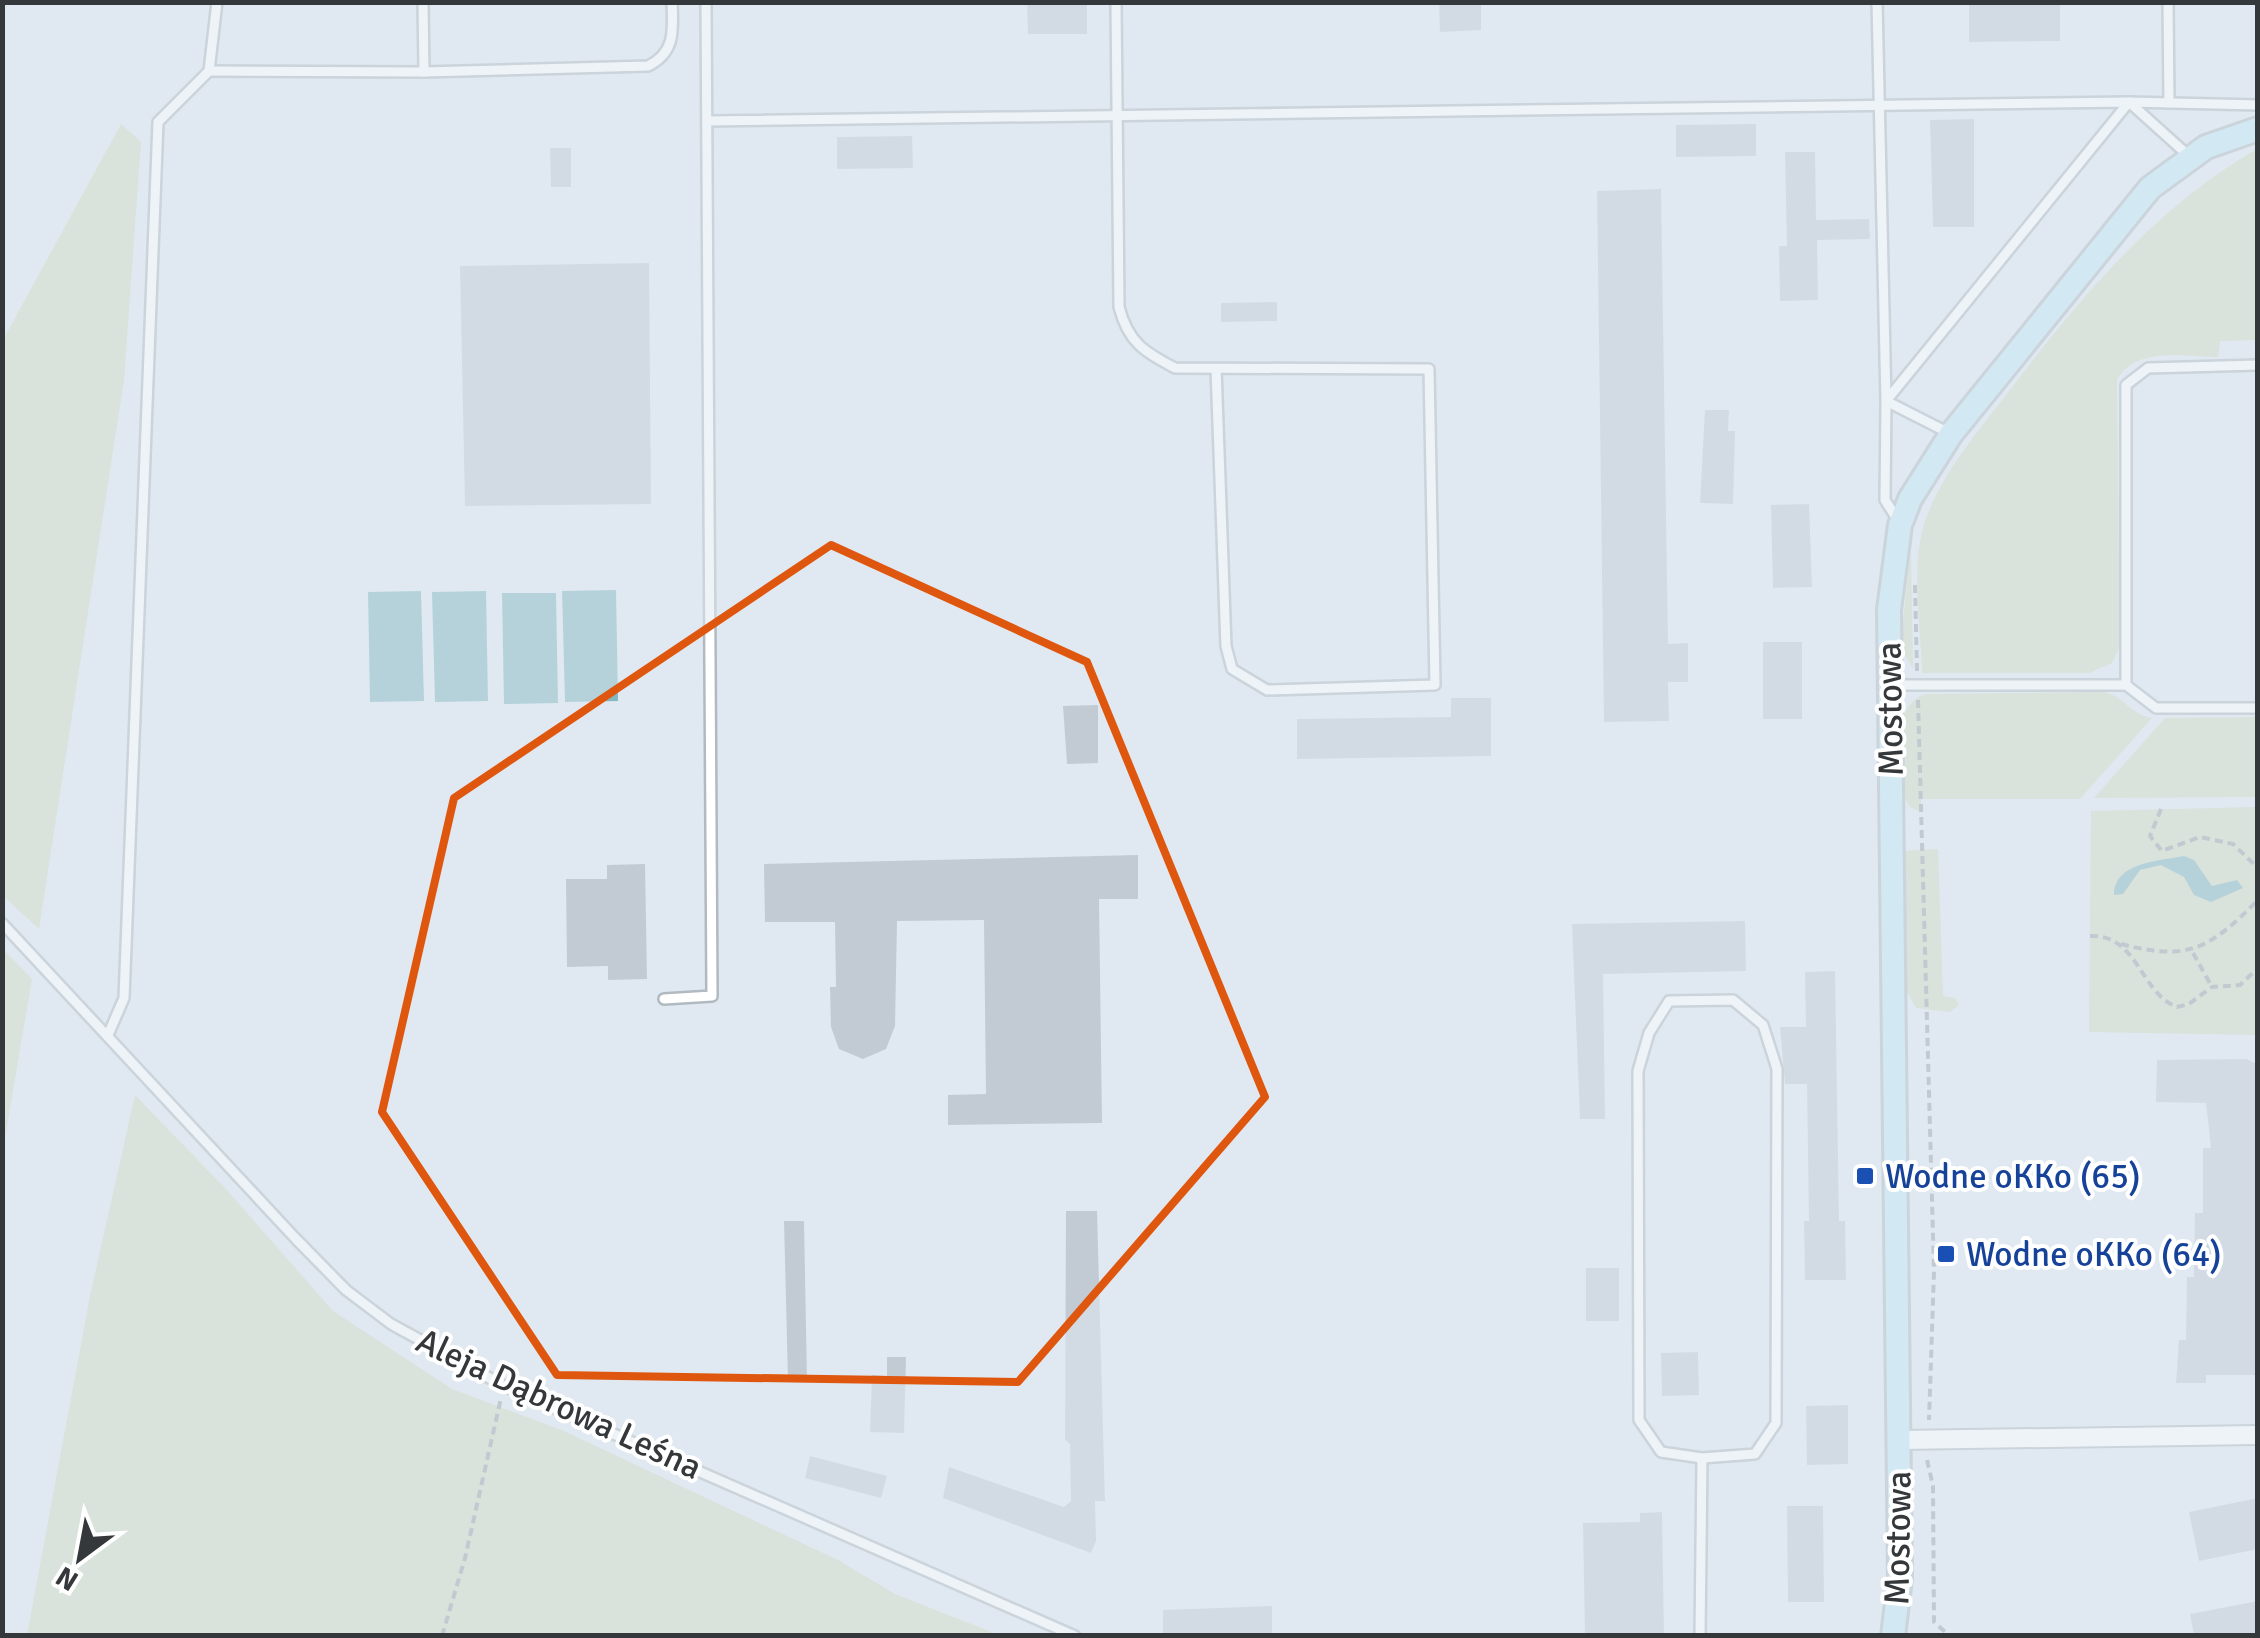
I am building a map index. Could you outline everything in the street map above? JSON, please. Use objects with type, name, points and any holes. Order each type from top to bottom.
[{"type":"street","name":"Mostowa","points":[[1894,1636],[1900,1578],[1900,1440],[1889,610],[1900,525],[1951,434],[2150,188],[2190,156],[2258,129]]},
{"type":"street","name":"Mostowa","points":[[1900,1440],[2258,1434]]},
{"type":"lane","points":[[108,1035],[124,998],[158,122],[208,71],[217,2]]},
{"type":"lane","points":[[423,2],[424,72]]},
{"type":"lane","points":[[208,71],[424,72],[648,66],[660,60],[672,38],[672,2]]},
{"type":"lane","points":[[664,999],[712,996],[706,2]]},
{"type":"lane","points":[[1116,2],[1119,307],[1126,335],[1145,353],[1175,368],[1216,368],[1429,369],[1435,685],[1267,690],[1232,668],[1226,646],[1216,368]]},
{"type":"lane","points":[[1876,2],[1886,402],[1884,500],[1900,525]]},
{"type":"lane","points":[[2168,2],[2169,103]]},
{"type":"lane","points":[[708,121],[2129,102],[2258,105]]},
{"type":"lane","points":[[2129,102],[2190,156]]},
{"type":"lane","points":[[1886,402],[2129,102]]},
{"type":"lane","points":[[2126,685],[2126,385],[2148,368],[2258,365]]},
{"type":"lane","points":[[1886,402],[1951,434]]},
{"type":"lane","points":[[1889,685],[2126,685],[2156,708],[2258,708]]},
{"type":"lane","name":"Aleja Dąbrowa Leśna","points":[[2,923],[346,1290],[391,1324],[504,1386],[1074,1636]]},
{"type":"lane","points":[[1733,1000],[1764,1025],[1777,1068],[1776,1423],[1755,1454],[1702,1458],[1661,1452],[1639,1420],[1638,1071],[1649,1033],[1669,1001],[1733,1000]]},
{"type":"lane","points":[[1700,1636],[1702,1458]]},
{"type":"path","points":[[1915,568],[1934,1271],[1933,1396],[1926,1440],[1933,1486],[1934,1622],[1950,1636]]},
{"type":"path","points":[[2161,809],[2150,836],[2158,849],[2169,851],[2191,838],[2207,838],[2234,844],[2258,868]]},
{"type":"path","points":[[2090,936],[2163,952],[2192,951],[2218,938],[2257,901]]},
{"type":"path","points":[[2117,942],[2170,1004],[2189,1004],[2212,987],[2240,985],[2258,968]]},
{"type":"path","points":[[2192,951],[2212,987]]},
{"type":"path","points":[[442,1636],[465,1558],[504,1386]]},
{"type":"highlighted area","points":[[831,545],[1087,662],[1265,1097],[1018,1382],[557,1375],[382,1112],[454,798]]},
{"type":"green space","points":[[121,124],[141,142],[124,380],[39,929],[3,896],[3,340]]},
{"type":"green space","points":[[2257,149],[2257,340],[2220,341],[2218,357],[2148,358],[2125,369],[2117,380],[2120,646],[2112,663],[2089,673],[1922,673],[1918,558],[1925,521],[1949,472],[2031,363],[2118,261],[2183,200]]},
{"type":"green space","points":[[1911,549],[1913,668],[1900,647]]},
{"type":"green space","points":[[2104,692],[2152,718],[2080,799],[1921,799],[1921,812],[1910,807],[1903,795],[1902,724],[1913,701],[1925,694]]},
{"type":"green space","points":[[2257,717],[2257,797],[2094,798],[2165,718]]},
{"type":"green space","points":[[2257,807],[2257,1035],[2089,1032],[2091,811]]},
{"type":"green space","points":[[1938,849],[1943,996],[1955,998],[1959,1005],[1950,1012],[1916,1008],[1906,990],[1905,851]]},
{"type":"green space","points":[[3,949],[32,979],[3,1150]]},
{"type":"green space","points":[[135,1095],[226,1189],[333,1311],[452,1389],[564,1431],[838,1560],[895,1594],[999,1635],[27,1635],[90,1296]]},
{"type":"water","points":[[616,590],[618,701],[565,702],[562,591]]},
{"type":"water","points":[[421,591],[424,701],[370,702],[368,592]]},
{"type":"water","points":[[486,591],[488,701],[435,702],[432,592]]},
{"type":"water","points":[[502,593],[556,593],[558,703],[504,704]]},
{"type":"water","points":[[2184,856],[2194,860],[2212,886],[2237,880],[2243,888],[2211,902],[2194,895],[2184,877],[2161,865],[2140,870],[2123,894],[2114,895],[2116,884],[2130,869]]},
{"type":"building","points":[[1027,2],[1087,2],[1087,34],[1028,34]]},
{"type":"building","points":[[1439,2],[1481,2],[1481,30],[1440,32]]},
{"type":"building","points":[[2060,3],[2060,41],[1969,42],[1969,4]]},
{"type":"building","points":[[1974,119],[1974,227],[1933,227],[1930,120]]},
{"type":"building","points":[[1756,124],[1756,156],[1676,157],[1676,125]]},
{"type":"building","points":[[912,136],[913,168],[837,169],[837,137]]},
{"type":"building","points":[[550,148],[571,148],[571,187],[551,187]]},
{"type":"building","points":[[1785,152],[1815,152],[1816,220],[1869,219],[1870,239],[1817,240],[1818,300],[1780,301],[1779,246],[1787,246]]},
{"type":"building","points":[[1661,189],[1668,644],[1688,643],[1688,682],[1668,682],[1669,721],[1604,722],[1597,191]]},
{"type":"building","points":[[649,263],[651,504],[465,506],[460,266]]},
{"type":"building","points":[[1277,302],[1277,321],[1221,322],[1221,303]]},
{"type":"building","points":[[1705,410],[1729,410],[1728,431],[1735,431],[1733,504],[1700,503]]},
{"type":"building","points":[[1809,504],[1812,587],[1773,588],[1771,505]]},
{"type":"building","points":[[1763,642],[1802,642],[1802,719],[1763,719]]},
{"type":"building","points":[[1451,698],[1491,698],[1491,756],[1297,759],[1297,719],[1451,717]]},
{"type":"building","points":[[1098,705],[1098,763],[1067,764],[1063,706]]},
{"type":"building","points":[[1138,855],[1138,899],[1099,899],[1102,1123],[948,1125],[948,1095],[986,1094],[984,920],[897,921],[895,1026],[886,1049],[863,1059],[839,1049],[831,1027],[830,987],[836,987],[835,922],[765,922],[764,864]]},
{"type":"building","points":[[645,864],[647,979],[608,980],[608,966],[567,967],[566,879],[607,879],[607,865]]},
{"type":"building","points":[[1745,921],[1746,971],[1603,974],[1605,1119],[1580,1119],[1572,924]]},
{"type":"building","points":[[1835,971],[1839,1221],[1845,1221],[1846,1280],[1805,1280],[1804,1221],[1809,1221],[1807,1084],[1785,1084],[1780,1027],[1806,1027],[1805,972]]},
{"type":"building","points":[[2246,1059],[2258,1064],[2258,1375],[2206,1375],[2206,1383],[2176,1383],[2179,1340],[2186,1340],[2187,1277],[2194,1277],[2195,1213],[2203,1213],[2203,1148],[2211,1148],[2206,1103],[2156,1102],[2157,1060]]},
{"type":"building","points":[[1066,1211],[1097,1211],[1105,1501],[1095,1501],[1096,1541],[1091,1553],[943,1498],[949,1467],[1064,1507],[1071,1501],[1070,1444],[1065,1440]]},
{"type":"building","points":[[784,1221],[804,1221],[807,1380],[788,1380]]},
{"type":"building","points":[[1586,1268],[1619,1268],[1619,1321],[1586,1321]]},
{"type":"building","points":[[1698,1352],[1699,1395],[1662,1396],[1661,1353]]},
{"type":"building","points":[[887,1357],[906,1357],[904,1433],[870,1432],[872,1375],[887,1376]]},
{"type":"building","points":[[1848,1405],[1848,1464],[1807,1465],[1806,1406]]},
{"type":"building","points":[[810,1456],[887,1476],[881,1498],[805,1478]]},
{"type":"building","points":[[2258,1498],[2258,1549],[2199,1561],[2189,1512]]},
{"type":"building","points":[[1787,1506],[1823,1506],[1824,1602],[1788,1602]]},
{"type":"building","points":[[1662,1512],[1664,1636],[1585,1636],[1583,1523],[1640,1522],[1640,1513]]},
{"type":"building","points":[[2258,1601],[2258,1636],[2194,1636],[2190,1614]]},
{"type":"building","points":[[1272,1606],[1272,1636],[1163,1636],[1163,1610]]},
{"type":"place","name":"Wodne oKKo (65)","points":[[1865,1176]]},
{"type":"place","name":"Wodne oKKo (64)","points":[[1946,1254]]}]
